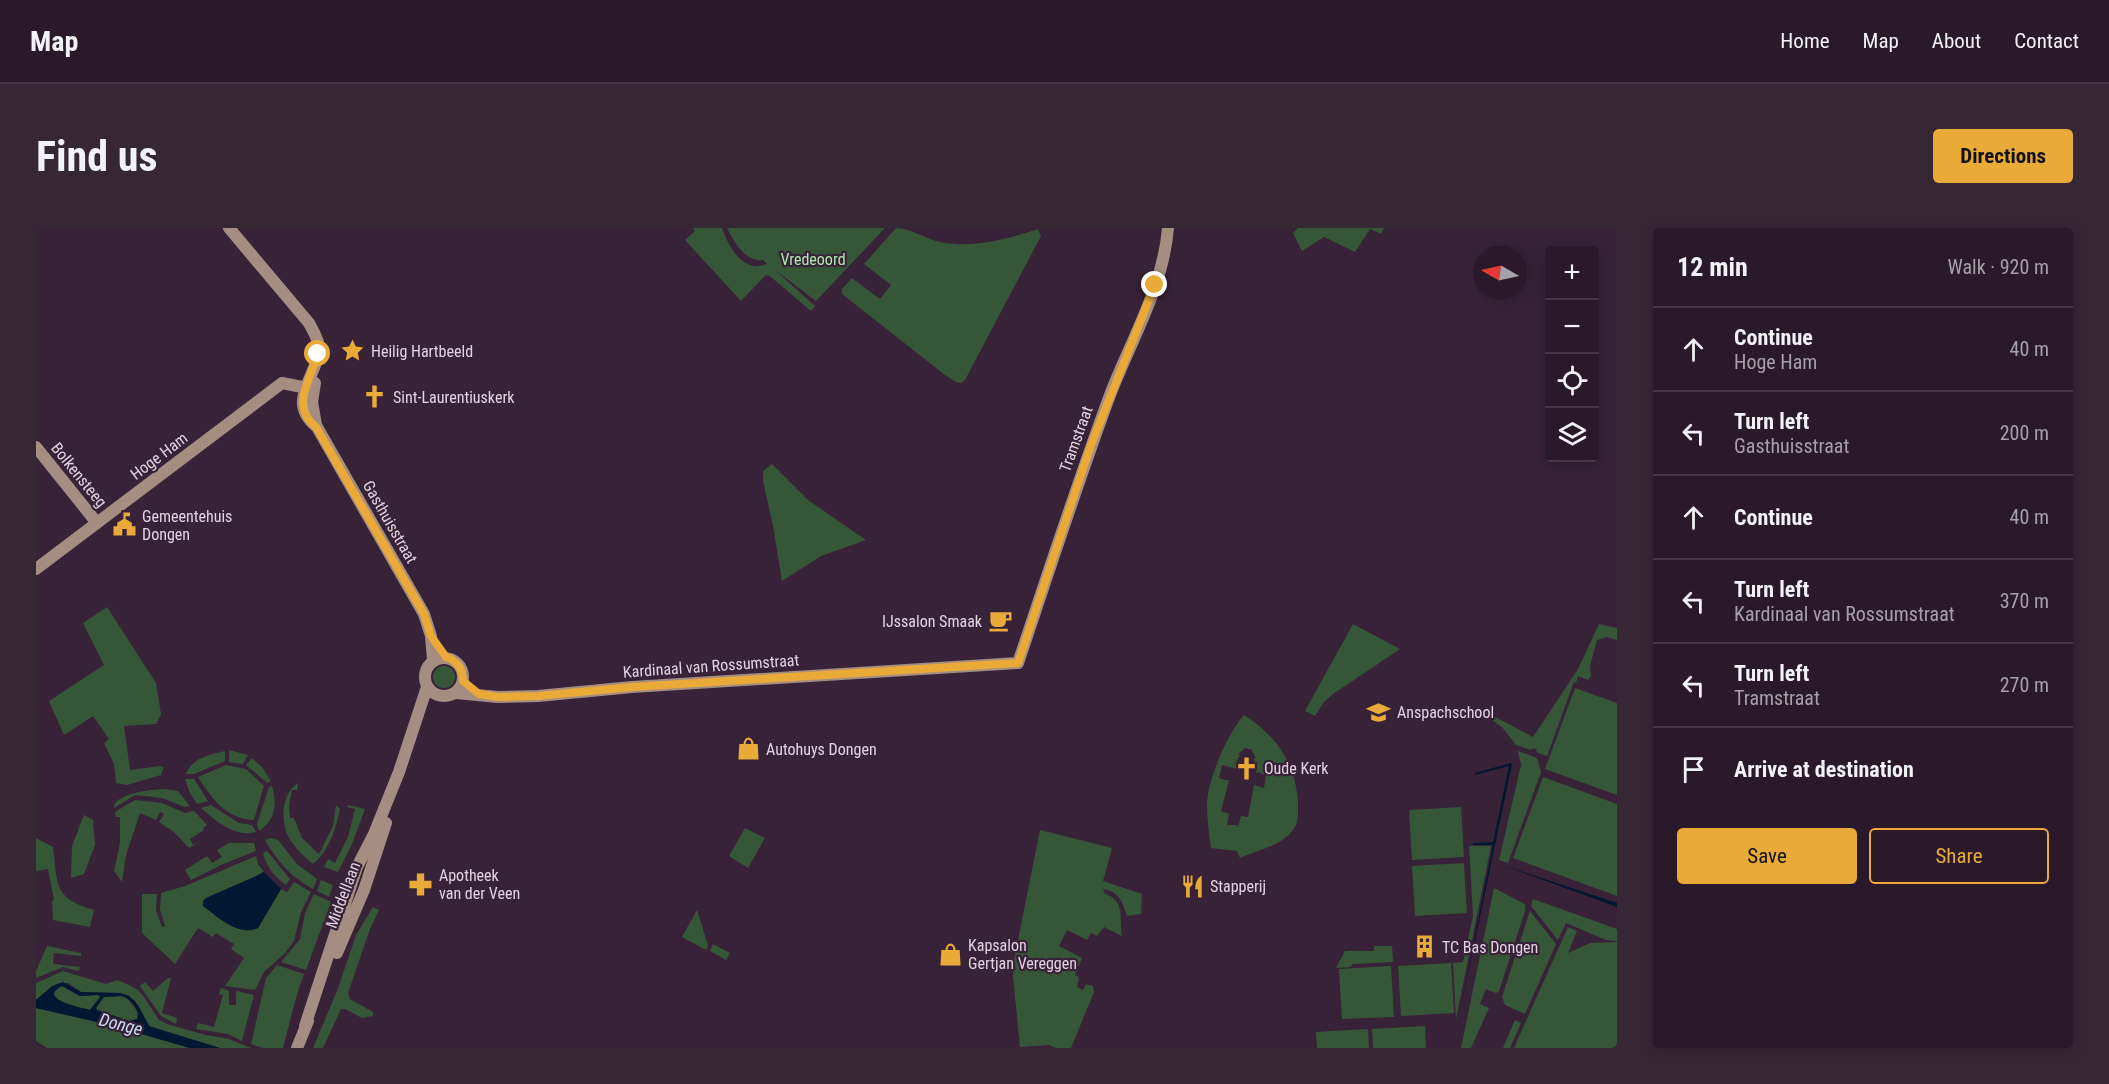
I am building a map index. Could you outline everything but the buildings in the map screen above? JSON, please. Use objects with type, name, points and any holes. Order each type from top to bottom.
[{"type":"street","points":[[229,228],[309,323],[323,345],[309,388]]},
{"type":"street","name":"Tramstraat","points":[[1018,663],[1091,445],[1162,267],[1168,228]]},
{"type":"street","name":"Hoge Ham","points":[[36,569],[282,383],[309,388]]},
{"type":"street","name":"Gasthuisstraat","points":[[309,388],[302,401],[303,409],[316,427],[424,614],[440,659]]},
{"type":"street","name":"Bolkensteeg","points":[[36,447],[97,523]]},
{"type":"street","points":[[440,659],[452,659],[461,668],[463,681],[456,693],[439,696],[427,687],[425,673],[428,666],[440,659]]},
{"type":"street","name":"Kardinaal van Rossumstraat","points":[[456,693],[498,697],[538,696],[632,687],[1018,663]]},
{"type":"street","points":[[463,681],[479,694]]},
{"type":"street","name":"Middellaan","points":[[297,1048],[364,890],[427,687]]},
{"type":"street","name":"Middellaan","points":[[416,723],[439,696]]},
{"type":"green space","name":"Vredeoord","points":[[693,228],[722,228],[738,257],[751,265],[759,266],[767,264],[763,260],[746,255],[727,228],[885,228],[816,301],[775,270],[815,306],[811,311],[766,275],[741,301],[685,240],[695,231]]},
{"type":"green space","points":[[896,228],[934,241],[952,244],[990,242],[1038,229],[1041,236],[965,380],[961,383],[945,375],[842,294],[842,289],[852,278],[880,299],[891,285],[864,264]]},
{"type":"green space","points":[[1298,228],[1384,228],[1381,234],[1370,229],[1355,252],[1324,237],[1302,251],[1293,233]]},
{"type":"green space","points":[[772,464],[808,500],[866,540],[821,556],[782,581],[763,481],[763,471]]},
{"type":"green space","points":[[107,607],[156,683],[161,714],[156,724],[124,726],[130,770],[164,767],[161,775],[127,785],[116,783],[114,764],[104,743],[109,739],[93,716],[64,735],[49,701],[104,665],[83,623]]},
{"type":"green space","points":[[1353,624],[1400,649],[1333,694],[1324,702],[1315,716],[1305,711]]},
{"type":"green space","points":[[1599,624],[1617,628],[1617,640],[1607,637],[1597,640],[1590,666],[1591,676],[1588,680],[1578,676],[1576,683],[1574,682],[1547,756],[1536,752],[1537,749],[1532,748],[1531,750],[1516,745],[1502,727],[1486,716],[1486,712],[1533,737],[1578,669]]},
{"type":"green space","points":[[440,666],[448,666],[455,673],[455,681],[448,688],[440,688],[433,681],[433,673]]},
{"type":"green space","points":[[1575,688],[1617,703],[1617,795],[1545,769]]},
{"type":"green space","points":[[1244,715],[1275,741],[1293,776],[1298,803],[1298,817],[1289,835],[1276,844],[1240,858],[1237,851],[1211,848],[1207,805],[1214,770]],"holes":[[[1245,748],[1253,750],[1256,758],[1254,758],[1255,763],[1252,767],[1256,769],[1256,773],[1266,775],[1264,788],[1254,785],[1248,817],[1241,816],[1238,827],[1227,825],[1229,814],[1221,811],[1229,780],[1219,778],[1222,765],[1237,769],[1236,764],[1238,764],[1237,760],[1240,755],[1238,754]]]},
{"type":"green space","points":[[229,750],[248,755],[243,764],[229,762]]},
{"type":"green space","points":[[225,751],[225,761],[194,774],[186,774],[192,764],[197,761]]},
{"type":"green space","points":[[1518,751],[1537,758],[1541,772],[1508,863],[1499,860],[1521,765]]},
{"type":"green space","points":[[252,758],[262,767],[271,781],[267,783],[246,765]]},
{"type":"green space","points":[[226,765],[246,769],[264,786],[254,820],[244,819],[228,812],[214,800],[198,777]]},
{"type":"green space","points":[[1543,777],[1617,804],[1617,896],[1513,858]]},
{"type":"green space","points":[[185,779],[194,779],[208,801],[197,804]]},
{"type":"green space","points":[[298,783],[297,790],[292,790],[289,805],[290,818],[294,818],[302,838],[319,854],[333,826],[336,805],[340,809],[331,839],[319,859],[313,864],[302,855],[285,830],[284,807],[289,793]]},
{"type":"green space","points":[[272,786],[274,811],[269,822],[259,831],[257,824],[269,787]]},
{"type":"green space","points":[[164,789],[178,791],[190,806],[185,807],[162,798],[135,795],[114,808],[115,803],[125,796]]},
{"type":"green space","points":[[135,800],[162,803],[185,813],[194,811],[207,825],[203,828],[204,830],[190,839],[193,845],[203,840],[189,848],[174,832],[159,822],[164,814],[160,812],[156,820],[140,813],[126,855],[122,882],[114,871],[120,843],[120,817],[116,817],[115,812]]},
{"type":"green space","points":[[211,805],[239,823],[252,825],[256,832],[241,833],[226,827],[201,808]]},
{"type":"green space","points":[[348,805],[365,809],[352,844],[338,872],[324,867],[328,859],[335,863],[348,837],[355,809],[347,807]]},
{"type":"green space","points":[[1461,807],[1464,857],[1412,860],[1409,810]]},
{"type":"green space","points":[[84,815],[93,820],[95,845],[84,874],[71,878],[72,846]]},
{"type":"green space","points":[[745,828],[765,838],[748,868],[729,856]]},
{"type":"green space","points":[[1040,830],[1112,848],[1103,881],[1142,894],[1141,914],[1127,916],[1119,898],[1113,892],[1103,889],[1105,894],[1112,897],[1119,906],[1122,936],[1104,927],[1097,936],[1091,933],[1087,940],[1067,930],[1059,946],[1082,958],[1075,975],[1079,977],[1077,987],[1083,990],[1086,984],[1093,986],[1094,992],[1071,1048],[1056,1048],[1049,1045],[1020,1047],[1013,977],[1014,960]]},
{"type":"green space","points":[[36,838],[53,847],[57,880],[64,895],[94,910],[90,927],[53,920],[52,901],[54,900],[48,869],[36,871]]},
{"type":"green space","points":[[272,838],[278,840],[297,864],[317,879],[313,889],[291,874],[274,855],[265,840]]},
{"type":"green space","points":[[229,843],[254,843],[256,851],[191,880],[185,870],[207,856],[212,863],[222,857],[217,850]]},
{"type":"green space","points":[[1469,846],[1491,846],[1456,1019],[1453,963],[1463,962],[1473,916]]},
{"type":"green space","points":[[267,851],[290,879],[286,885],[269,867],[263,853]]},
{"type":"green space","points":[[256,856],[264,872],[206,898],[236,927],[243,930],[258,928],[281,889],[287,892],[294,882],[311,892],[301,912],[294,941],[285,953],[264,972],[255,990],[225,986],[244,958],[231,949],[234,944],[216,933],[213,937],[198,928],[175,964],[142,933],[142,894],[157,894],[156,910],[162,927],[165,926],[160,909],[161,893],[185,886]]},
{"type":"green space","points":[[1464,863],[1467,913],[1415,916],[1412,866]]},
{"type":"green space","points":[[321,880],[333,885],[329,897],[317,891]]},
{"type":"green space","points":[[1494,888],[1523,903],[1525,911],[1499,991],[1496,993],[1486,989],[1480,1004],[1489,1008],[1471,1048],[1461,1048]]},
{"type":"green space","points":[[314,894],[331,902],[306,970],[281,962],[300,939],[305,913]]},
{"type":"green space","points":[[1533,899],[1617,929],[1617,941],[1606,940],[1566,923],[1558,940],[1531,906]]},
{"type":"green space","points":[[373,907],[379,910],[348,993],[350,999],[373,1012],[373,1016],[362,1018],[341,1009],[323,1048],[313,1048],[337,991],[356,935]]},
{"type":"green space","points":[[697,910],[708,945],[706,950],[682,937]]},
{"type":"green space","points":[[1530,911],[1556,944],[1525,1014],[1505,1005],[1502,997]]},
{"type":"green space","points":[[1568,927],[1577,931],[1568,953],[1590,943],[1617,942],[1617,1048],[1514,1048]]},
{"type":"green space","points":[[713,944],[730,953],[726,960],[710,951]]},
{"type":"green space","points":[[47,946],[81,953],[81,956],[54,953],[53,964],[80,967],[79,971],[63,967],[36,978],[36,971]]},
{"type":"green space","points":[[1374,946],[1392,946],[1393,962],[1353,964],[1350,967],[1336,968],[1345,951],[1374,951]]},
{"type":"green space","points":[[1451,963],[1454,1013],[1401,1016],[1398,966]]},
{"type":"green space","points":[[277,965],[304,974],[283,1048],[263,1048],[251,1044],[266,978]]},
{"type":"green space","points":[[1391,966],[1394,1017],[1342,1019],[1339,969]]},
{"type":"green space","points":[[63,971],[106,984],[117,980],[138,990],[159,1020],[206,1035],[229,1039],[251,1048],[220,1048],[150,1027],[135,1001],[120,993],[81,992],[68,983],[56,984],[36,1000],[36,983]]},
{"type":"green space","points":[[171,978],[162,1013],[177,1018],[176,1024],[161,1016],[140,986],[145,982],[153,991]]},
{"type":"green space","points":[[62,986],[80,996],[98,995],[100,997],[90,1010],[59,1003],[54,998],[54,992]]},
{"type":"green space","points":[[221,988],[229,991],[229,1005],[236,1005],[236,991],[254,995],[242,1041],[228,1034],[196,1029],[198,1023],[214,1027],[223,995],[219,994]]},
{"type":"green space","points":[[121,996],[128,999],[138,1012],[137,1019],[129,1021],[97,1010],[96,1008],[104,997]]},
{"type":"green space","points":[[36,1008],[110,1025],[190,1048],[47,1048],[36,1041]]},
{"type":"green space","points":[[1515,1020],[1521,1023],[1510,1048],[1503,1048]]},
{"type":"green space","points":[[1425,1026],[1426,1048],[1373,1048],[1372,1029]]},
{"type":"green space","points":[[1368,1029],[1369,1048],[1317,1048],[1316,1032]]},
{"type":"water","points":[[1511,763],[1459,1017],[1493,845],[1473,845],[1473,843],[1493,842],[1509,766],[1475,775],[1475,773]]},
{"type":"water","points":[[1502,865],[1617,903],[1617,907]]},
{"type":"water","points":[[264,872],[281,889],[258,928],[243,930],[236,928],[203,906],[206,898]]},
{"type":"water","name":"Donge","points":[[63,982],[81,992],[120,993],[129,996],[138,1005],[149,1026],[220,1048],[190,1048],[110,1025],[36,1008],[36,1000],[52,986]],"holes":[[[62,986],[80,996],[98,995],[100,997],[90,1010],[79,1007],[57,999],[54,995],[55,991]],[[121,996],[135,1006],[137,1019],[129,1021],[97,1010],[96,1008],[104,997]]]},
{"type":"place","name":"Heilig Hartbeeld","points":[[353,351]]},
{"type":"place","name":"Sint-Laurentiuskerk","points":[[375,397]]},
{"type":"place","name":"Gemeentehuis Dongen","points":[[124,525]]},
{"type":"place","name":"IJssalon Smaak","points":[[1000,621]]},
{"type":"place","name":"Anspachschool","points":[[1379,712]]},
{"type":"place","name":"Autohuys Dongen","points":[[748,749]]},
{"type":"place","name":"Oude Kerk","points":[[1246,768]]},
{"type":"place","name":"Apotheek van der Veen","points":[[421,884]]},
{"type":"place","name":"Stapperij","points":[[1192,886]]},
{"type":"place","name":"TC Bas Dongen","points":[[1424,947]]},
{"type":"place","name":"Kapsalon Gertjan Vereggen","points":[[950,954]]},
{"type":"route","points":[[318,354],[305,387],[303,409],[316,427],[424,614],[431,636],[446,657],[452,659],[461,668],[463,681],[479,694],[498,697],[538,696],[632,687],[1018,663],[1091,445],[1155,285]]}]
